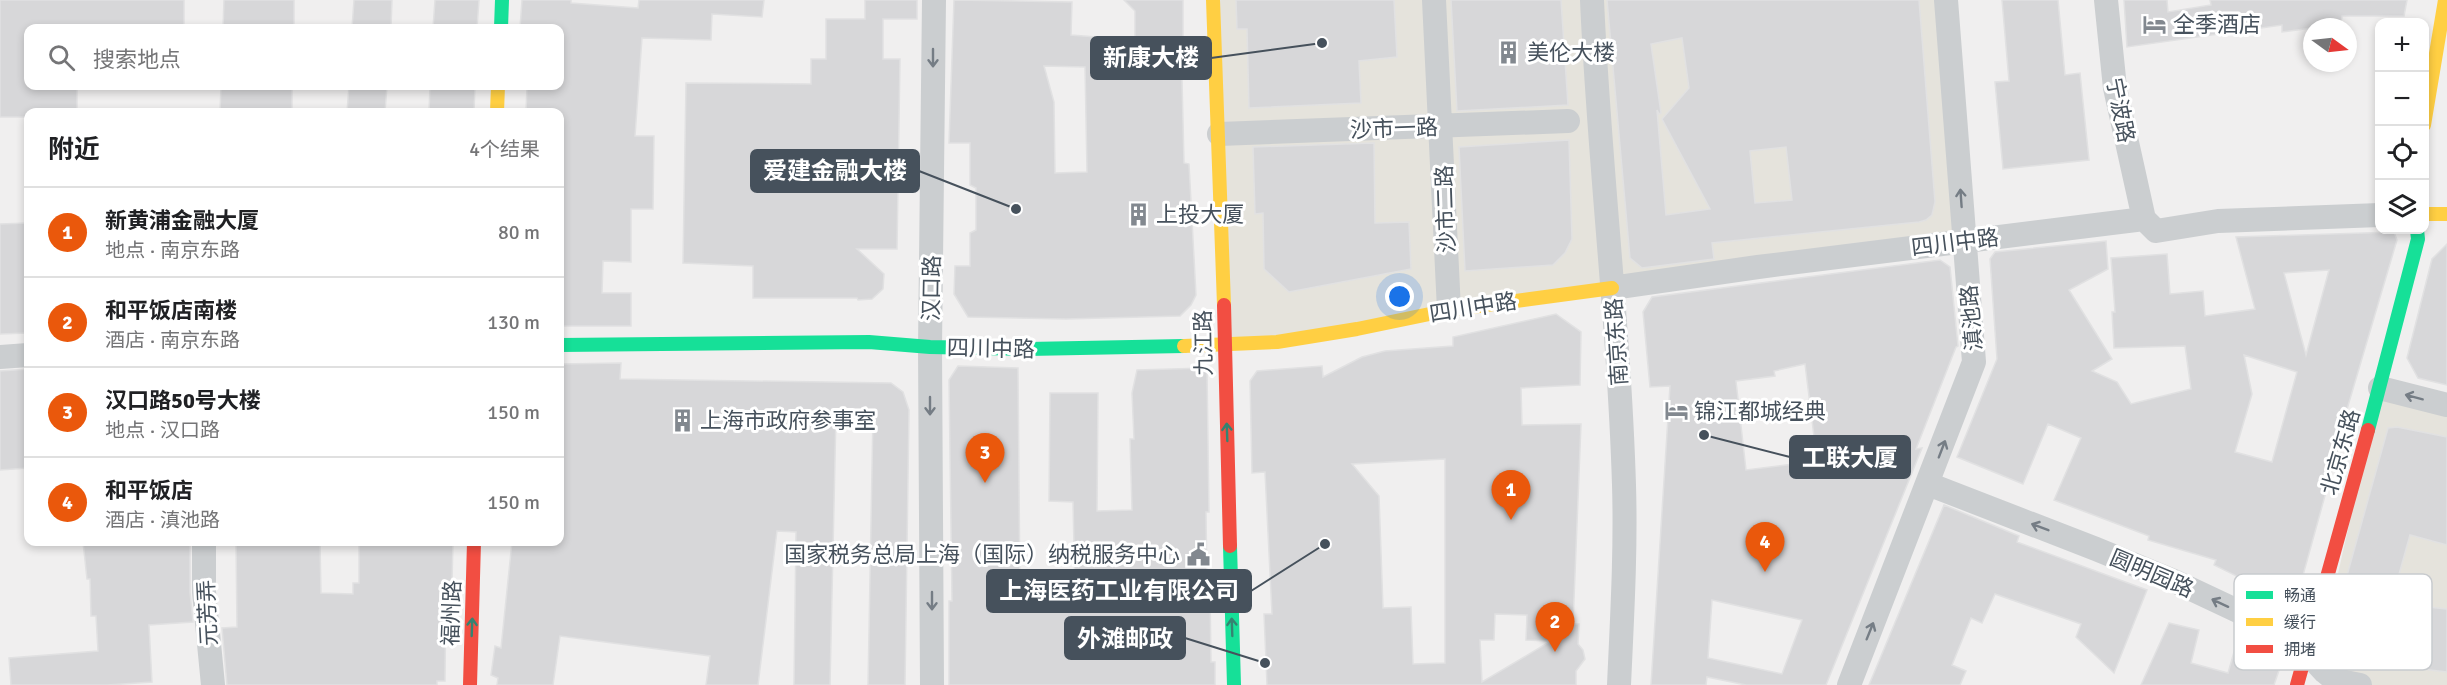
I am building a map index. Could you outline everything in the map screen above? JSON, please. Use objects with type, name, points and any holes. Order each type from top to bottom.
[{"type":"street","points":[[501,24],[502,0]]},
{"type":"street","name":"汉口路","points":[[932,685],[930,347],[934,0]]},
{"type":"street","name":"九江路","points":[[1214,0],[1234,685]]},
{"type":"street","name":"沙市二路","points":[[1434,0],[1449,310]]},
{"type":"street","name":"南京东路","points":[[1592,0],[1596,97],[1612,288],[1624,488],[1619,685]]},
{"type":"street","name":"滇池路","points":[[1849,685],[1974,362],[1946,0]]},
{"type":"street","name":"宁波路","points":[[2106,0],[2115,88],[2144,219]]},
{"type":"street","points":[[2429,95],[2445,0]]},
{"type":"street","points":[[496,108],[498,90]]},
{"type":"street","name":"沙市一路","points":[[1219,134],[1568,121]]},
{"type":"street","points":[[2429,214],[2447,214]]},
{"type":"street","name":"四川中路","points":[[564,345],[869,342],[930,347],[1108,348],[1307,339],[1449,310],[2144,219],[2156,231],[2218,221],[2375,215]]},
{"type":"street","name":"北京东路","points":[[2328,574],[2380,388],[2418,234]]},
{"type":"street","points":[[0,357],[24,355]]},
{"type":"street","points":[[2380,388],[2447,405]]},
{"type":"street","name":"圆明园路","points":[[1928,484],[2096,549],[2174,581],[2234,609]]},
{"type":"street","name":"元芳弄","points":[[204,546],[204,592],[213,685]]},
{"type":"street","name":"福州路","points":[[470,685],[474,546]]},
{"type":"street","name":"北京东路","points":[[2297,685],[2301,670]]},
{"type":"street","name":"圆明园路","points":[[2325,670],[2335,680],[2360,685]]},
{"type":"shaded area","points":[[1213,0],[1946,0],[1964,241],[1224,344]]},
{"type":"shaded area","points":[[2380,388],[2447,405],[2447,685],[2363,685],[2334,670],[2432,670],[2432,574],[2338,574]]},
{"type":"building","points":[[0,0],[184,0],[184,24],[24,24],[24,90],[77,90],[77,108],[24,108],[24,117],[0,117]]},
{"type":"building","points":[[224,0],[294,0],[294,24],[223,24]]},
{"type":"building","points":[[354,0],[392,0],[391,24],[352,24]]},
{"type":"building","points":[[435,0],[479,0],[477,24],[433,24]]},
{"type":"building","points":[[522,0],[571,0],[571,3],[638,8],[639,0],[764,0],[762,17],[712,14],[711,40],[642,38],[635,136],[654,136],[653,209],[631,209],[631,262],[603,261],[602,293],[631,293],[631,326],[564,326],[564,108],[526,108],[527,90],[564,90],[564,24],[520,24]]},
{"type":"building","points":[[865,0],[917,0],[917,19],[883,19],[883,59],[900,59],[897,249],[857,249],[884,274],[883,289],[872,299],[858,300],[857,298],[753,298],[753,266],[683,263],[686,83],[811,84],[811,59],[826,59],[826,19],[865,19]]},
{"type":"building","points":[[954,0],[1072,2],[1071,35],[1135,40],[1135,11],[1124,0],[1183,0],[1183,39],[1181,38],[1184,163],[1189,164],[1196,295],[1191,305],[1180,316],[1066,319],[968,317],[954,294],[955,266],[970,266],[970,233],[976,230],[976,188],[970,185],[970,143],[949,143]],"holes":[[[1044,66],[1085,67],[1087,172],[1055,173],[1054,102]]]},
{"type":"building","points":[[1236,0],[1394,0],[1397,57],[1359,61],[1361,103],[1249,108],[1247,29],[1237,29]]},
{"type":"building","name":"美伦大楼","points":[[1451,0],[1561,0],[1568,105],[1457,111]]},
{"type":"building","points":[[1607,0],[1919,0],[1935,202],[1932,215],[1919,222],[1712,243],[1714,259],[1642,268],[1630,258]],"holes":[[[1682,38],[1689,88],[1662,119],[1710,209],[1666,215],[1657,110],[1659,114],[1661,113],[1651,44]],[[1786,147],[1792,200],[1755,203],[1750,151]]]},
{"type":"building","points":[[2002,0],[2058,0],[2065,75],[2080,73],[2089,160],[2003,169],[1995,82],[2009,81]]},
{"type":"building","points":[[2124,0],[2167,0],[2168,12],[2211,5],[2210,0],[2407,0],[2404,16],[2303,18],[2303,29],[2282,32],[2282,25],[2127,47]]},
{"type":"building","points":[[221,90],[292,90],[292,108],[220,108]]},
{"type":"building","points":[[349,90],[387,90],[385,108],[347,108]]},
{"type":"building","points":[[430,90],[475,90],[474,108],[429,108]]},
{"type":"building","points":[[1569,140],[1572,239],[1565,253],[1553,265],[1465,271],[1459,147]]},
{"type":"building","points":[[1374,143],[1375,223],[1409,222],[1411,269],[1289,292],[1264,269],[1263,213],[1255,214],[1253,147]]},
{"type":"building","points":[[24,223],[24,333],[0,334],[0,224]]},
{"type":"building","points":[[2395,234],[2397,240],[2345,416],[2347,416],[2303,574],[2234,575],[2214,565],[2216,560],[2148,540],[2149,536],[2054,500],[2081,438],[2048,424],[2023,484],[1957,457],[1997,359],[1990,259],[1995,252],[2106,241],[2108,269],[2069,290],[2112,359],[2092,371],[2117,382],[2131,404],[2191,389],[2185,346],[2114,348],[2112,312],[2115,312],[2111,258],[2167,254],[2170,294],[2203,291],[2205,316],[2255,309],[2236,237]],"holes":[[[2329,270],[2306,355],[2284,273]],[[2244,355],[2297,372],[2272,462],[2235,452],[2252,394]]]},
{"type":"building","points":[[2447,244],[2447,385],[2418,378],[2407,358],[2432,259]]},
{"type":"building","points":[[1940,260],[1950,267],[1958,346],[1916,449],[1922,448],[1826,685],[1746,685],[1707,677],[1706,685],[1651,685],[1670,386],[1650,387],[1643,312],[1652,297]],"holes":[[[1805,364],[1817,461],[1746,470],[1736,381],[1775,376],[1774,371]],[[1712,600],[1802,620],[1782,674],[1708,658]]]},
{"type":"building","points":[[1556,314],[1581,332],[1580,385],[1521,388],[1522,425],[1581,424],[1573,624],[1579,624],[1578,644],[1583,650],[1585,659],[1576,671],[1576,685],[1267,685],[1264,614],[1272,614],[1265,472],[1252,473],[1250,381],[1257,371],[1322,366],[1323,377],[1362,357],[1385,351],[1453,346],[1453,337]],"holes":[[[1445,459],[1445,663],[1413,664],[1411,607],[1383,608],[1379,496],[1352,464]],[[1495,614],[1527,615],[1526,640],[1551,641],[1482,682],[1480,640],[1494,640]]]},
{"type":"building","points":[[621,363],[620,379],[891,383],[903,392],[909,410],[905,685],[868,685],[873,414],[836,414],[830,685],[794,685],[796,532],[777,531],[758,685],[706,685],[710,656],[560,636],[553,685],[497,685],[498,678],[491,675],[495,646],[501,648],[512,546],[564,546],[564,364]]},
{"type":"building","points":[[958,366],[1018,368],[1020,594],[1075,593],[1073,502],[1049,501],[1050,393],[1098,393],[1097,511],[1132,510],[1130,439],[1134,439],[1132,393],[1137,370],[1205,368],[1207,371],[1209,512],[1206,512],[1207,591],[1210,591],[1211,662],[1215,662],[1215,685],[949,685],[949,601],[952,601],[949,380]]},
{"type":"building","points":[[24,369],[24,468],[0,470],[0,371]]},
{"type":"building","points":[[2397,427],[2447,437],[2447,545],[2410,535],[2399,574],[2347,574],[2388,428]]},
{"type":"building","points":[[1944,505],[2019,536],[2017,542],[2147,590],[2114,673],[2076,637],[2081,624],[1995,594],[1982,623],[1971,618],[1952,665],[1966,671],[1960,685],[1869,685]]},
{"type":"building","points":[[83,546],[190,546],[190,592],[193,622],[149,625],[152,682],[108,685],[11,685],[9,658],[98,651],[96,616],[91,616],[90,579],[87,579]]},
{"type":"building","points":[[236,546],[320,546],[321,593],[353,594],[353,583],[359,583],[359,546],[453,546],[452,582],[446,582],[445,681],[437,681],[437,685],[227,685],[222,628],[237,627]]},
{"type":"building","points":[[2432,607],[2447,609],[2447,672],[2430,670],[2432,670]]},
{"type":"building","points":[[2169,623],[2199,630],[2191,663],[2228,673],[2234,652],[2234,670],[2279,670],[2274,685],[2141,685]]},
{"type":"traffic: fast","points":[[501,24],[502,0]]},
{"type":"traffic: fast","points":[[2368,430],[2417,234]]},
{"type":"traffic: fast","points":[[564,345],[869,342],[930,347],[1028,349],[1184,346]]},
{"type":"traffic: fast","points":[[1230,546],[1234,685]]},
{"type":"traffic: slow","points":[[1213,0],[1224,305]]},
{"type":"traffic: slow","points":[[2429,95],[2445,0]]},
{"type":"traffic: slow","points":[[497,108],[498,90]]},
{"type":"traffic: slow","points":[[2429,214],[2447,214]]},
{"type":"traffic: slow","points":[[1184,346],[1277,342],[1357,329],[1449,310],[1612,288]]},
{"type":"traffic: jam","points":[[1224,305],[1230,546]]},
{"type":"traffic: jam","points":[[2328,574],[2368,430]]},
{"type":"traffic: jam","points":[[470,685],[474,546]]},
{"type":"traffic: jam","points":[[2297,685],[2301,670]]},
{"type":"place","name":"全季酒店","points":[[2155,24]]},
{"type":"place","name":"新康大楼","points":[[1322,43]]},
{"type":"place","name":"美伦大楼","points":[[1509,52]]},
{"type":"place","name":"爱建金融大楼","points":[[1016,209]]},
{"type":"place","name":"上投大厦","points":[[1138,214]]},
{"type":"place","name":"锦江都城经典","points":[[1676,411]]},
{"type":"place","name":"上海市政府参事室","points":[[682,420]]},
{"type":"place","name":"工联大厦","points":[[1704,435]]},
{"type":"place","name":"汉口路50号大楼","points":[[985,483]]},
{"type":"place","name":"新黄浦金融大厦","points":[[1511,520]]},
{"type":"place","name":"上海医药工业有限公司","points":[[1325,544]]},
{"type":"place","name":"国家税务总局上海（国际）纳税服务中心","points":[[1198,554]]},
{"type":"place","name":"和平饭店","points":[[1765,572]]},
{"type":"place","name":"和平饭店南楼","points":[[1555,652]]},
{"type":"place","name":"外滩邮政","points":[[1265,663]]}]
